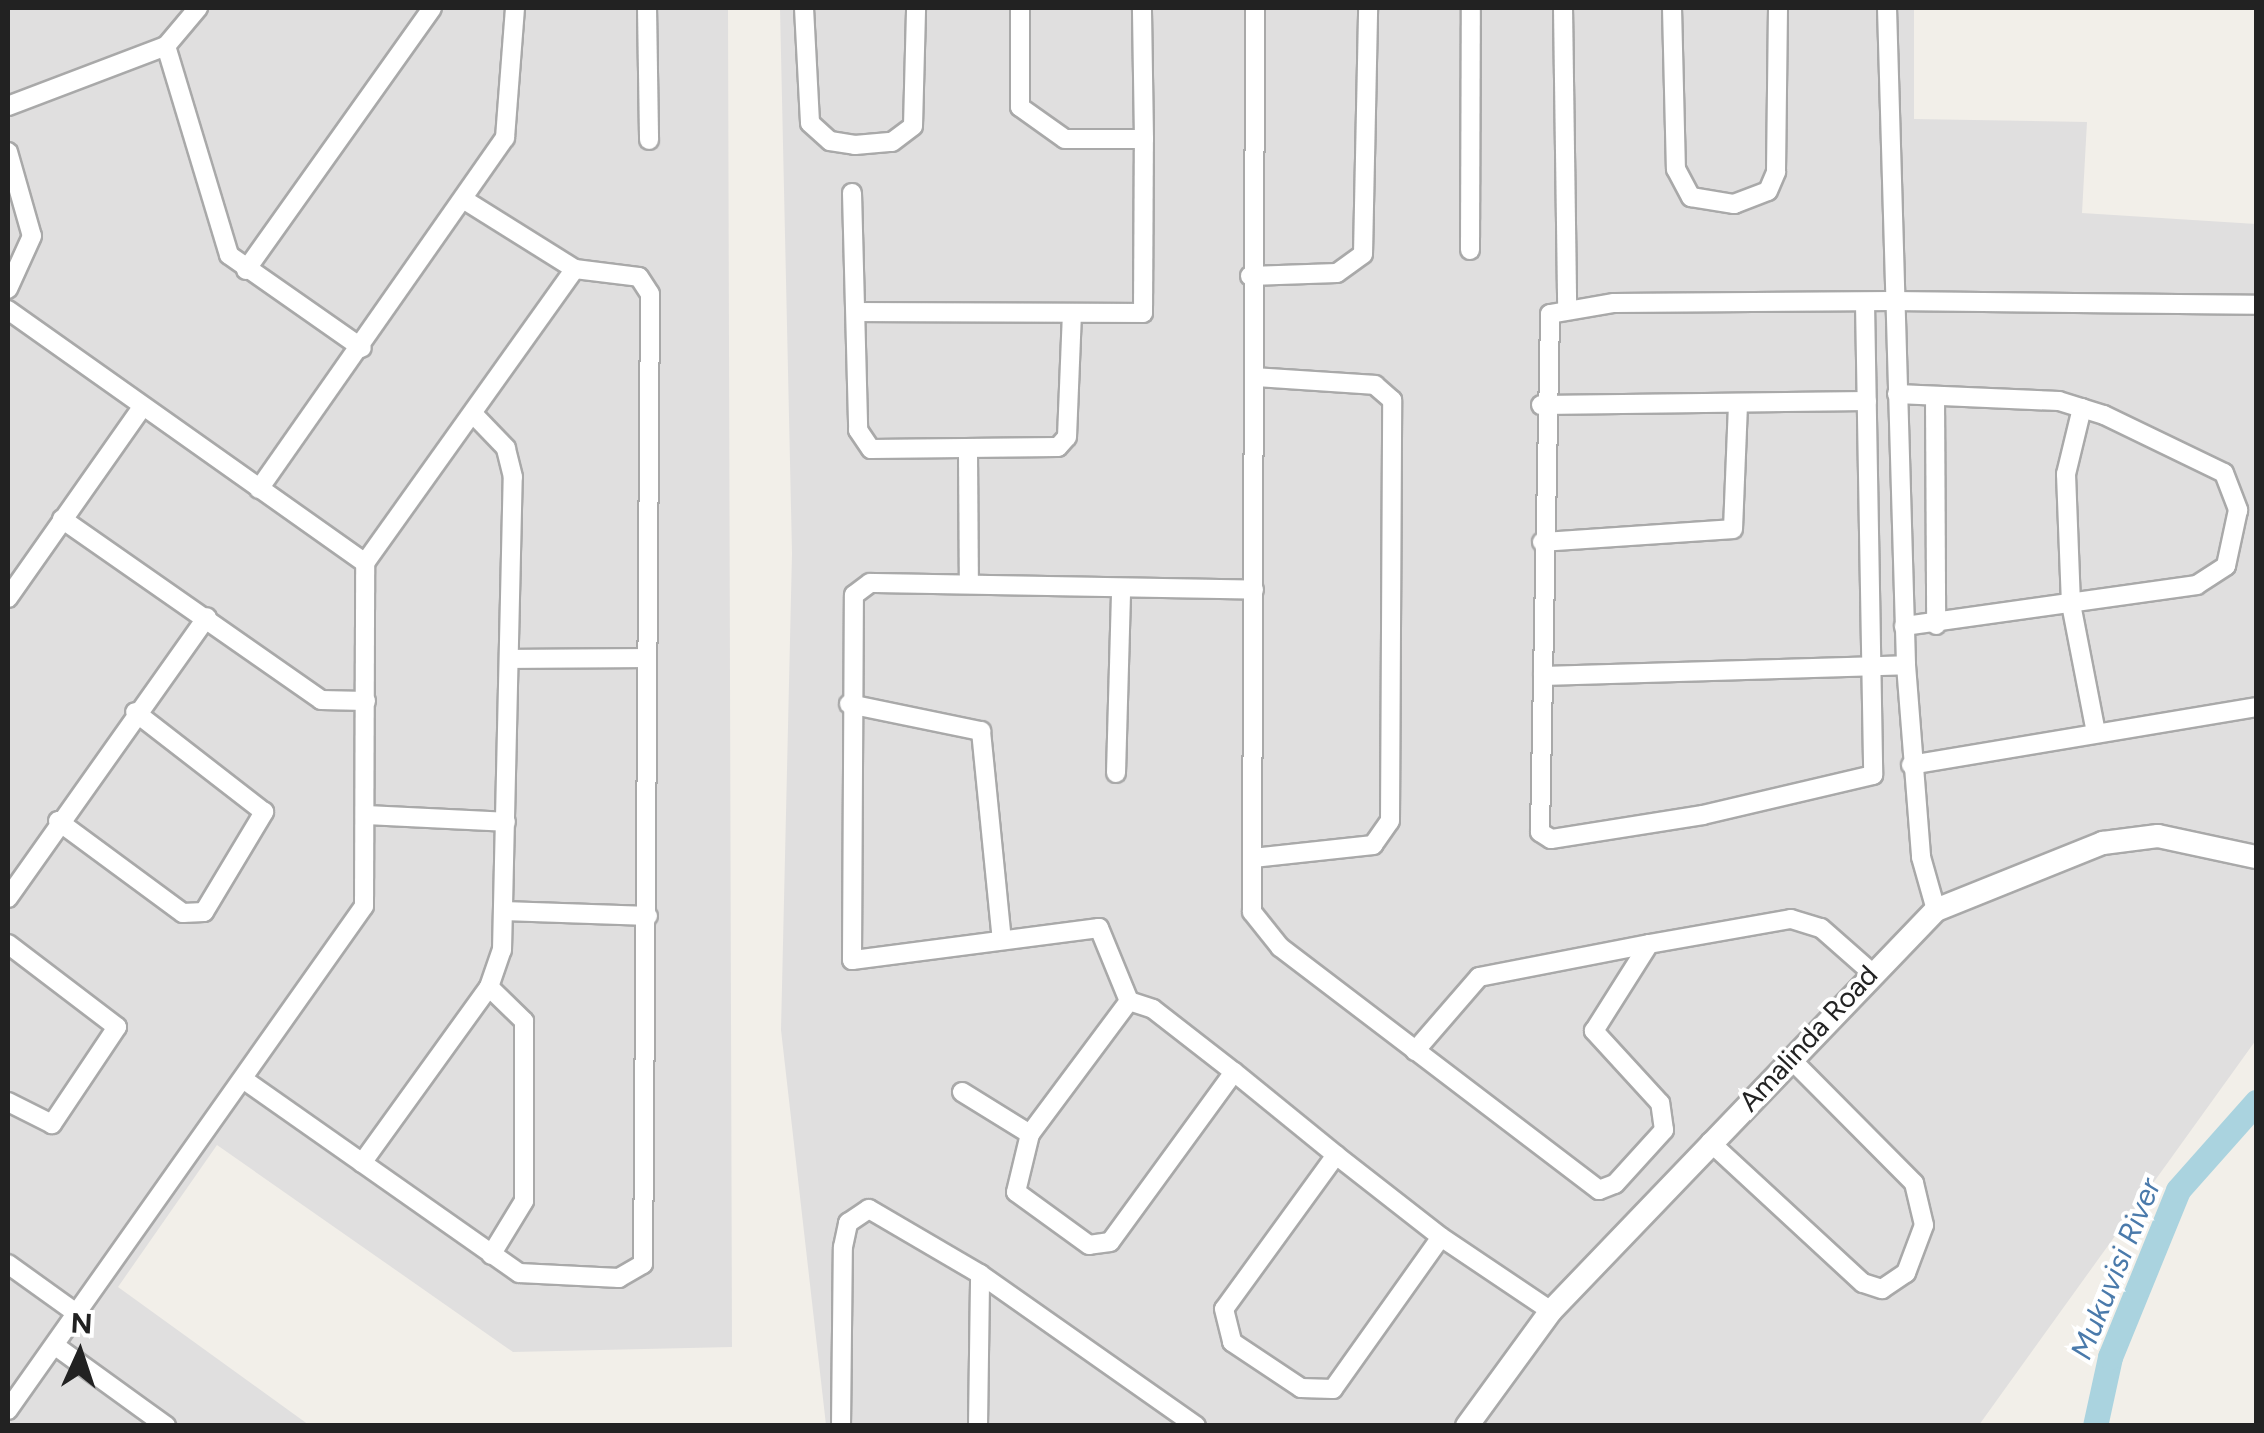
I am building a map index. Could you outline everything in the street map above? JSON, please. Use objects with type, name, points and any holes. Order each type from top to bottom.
[{"type":"street","points":[[8,106],[166,46],[198,8]]},
{"type":"street","points":[[246,270],[432,8]]},
{"type":"street","points":[[258,489],[466,200],[509,125],[515,8]]},
{"type":"street","points":[[647,8],[648,140]]},
{"type":"street","points":[[804,8],[810,123],[830,141],[855,145],[892,142],[913,126],[916,8]]},
{"type":"street","points":[[1020,8],[1026,118],[1065,140],[1144,139]]},
{"type":"street","points":[[856,312],[1072,316],[1143,313],[1142,8]]},
{"type":"street","points":[[1255,8],[1250,276],[1254,377],[1253,858],[1259,926],[1589,1184],[1610,1188],[1665,1123],[1660,1103],[1594,1031],[1649,944]]},
{"type":"street","points":[[1250,276],[1337,272],[1364,254],[1368,8]]},
{"type":"street","points":[[1470,8],[1470,250]]},
{"type":"street","points":[[1563,8],[1567,305],[1544,332],[1541,404],[1542,676],[1535,820],[1551,839],[1873,775],[1866,303]]},
{"type":"street","points":[[1672,8],[1676,168],[1690,197],[1734,204],[1768,191],[1776,172],[1778,8]]},
{"type":"street","points":[[1887,8],[1892,302],[1911,766],[1936,910]]},
{"type":"street","points":[[166,46],[224,243],[246,270],[362,348]]},
{"type":"street","points":[[8,152],[32,236],[8,289]]},
{"type":"street","points":[[852,193],[863,441],[968,452],[1040,450],[1068,437],[1072,316]]},
{"type":"street","points":[[244,1080],[492,1255],[541,1276],[620,1278],[643,1264],[648,916],[644,658],[650,294],[627,272],[575,269],[466,200]]},
{"type":"street","points":[[8,1410],[57,1347],[359,919],[365,816],[365,563],[477,418],[575,269]]},
{"type":"street","points":[[1567,305],[1892,302],[2256,306]]},
{"type":"street","points":[[8,310],[141,409],[365,563]]},
{"type":"street","points":[[1253,858],[1373,845],[1390,820],[1392,419],[1392,400],[1375,385],[1254,377]]},
{"type":"street","points":[[1897,394],[2082,408],[2224,473],[2247,510],[2215,578],[1936,625],[1904,626]]},
{"type":"street","points":[[1935,397],[1936,625]]},
{"type":"street","points":[[1541,404],[1738,407],[1866,401]]},
{"type":"street","points":[[1542,542],[1733,529],[1738,407]]},
{"type":"street","points":[[2082,408],[2066,474],[2071,604],[2096,734]]},
{"type":"street","points":[[8,598],[141,409]]},
{"type":"street","points":[[362,1163],[490,987],[504,910],[511,460],[477,418]]},
{"type":"street","points":[[968,452],[969,582]]},
{"type":"street","points":[[62,519],[321,700],[366,702]]},
{"type":"street","points":[[1129,1002],[1099,928],[852,960],[850,704],[858,587],[969,582],[1254,590]]},
{"type":"street","points":[[1116,774],[1121,589]]},
{"type":"street","points":[[8,898],[135,712],[207,617]]},
{"type":"street","points":[[509,660],[644,658]]},
{"type":"street","points":[[1542,676],[1906,664]]},
{"type":"street","points":[[850,704],[981,731],[1002,940]]},
{"type":"street","points":[[1911,766],[2256,708]]},
{"type":"street","points":[[58,821],[183,913],[204,912],[264,812],[135,712]]},
{"type":"street","points":[[365,816],[506,822]]},
{"type":"street","name":"Amalinda Road","points":[[1466,1426],[1551,1311],[1870,971],[1936,910],[2103,843],[2158,836],[2256,857]]},
{"type":"street","points":[[504,910],[648,916]]},
{"type":"street","points":[[1415,1051],[1479,977],[1649,944],[1792,919],[1821,928],[1870,971]]},
{"type":"street","points":[[8,944],[117,1026],[52,1124],[8,1102]]},
{"type":"street","points":[[490,987],[524,1020],[524,1201],[492,1255]]},
{"type":"street","points":[[1129,1002],[1153,1009],[1441,1237],[1551,1311]]},
{"type":"street","points":[[1129,1002],[1030,1134],[1016,1192],[1090,1245],[1110,1242],[1234,1072]]},
{"type":"street","points":[[1710,1142],[1862,1283],[1882,1288],[1906,1273],[1924,1225],[1914,1183],[1790,1060]]},
{"type":"street","points":[[962,1092],[1030,1134]]},
{"type":"street","points":[[1336,1156],[1224,1309],[1232,1342],[1300,1388],[1332,1390],[1441,1237]]},
{"type":"street","points":[[842,1426],[843,1247],[858,1211],[883,1210],[1196,1426]]},
{"type":"street","points":[[8,1264],[79,1315]]},
{"type":"street","points":[[978,1426],[980,1274]]},
{"type":"street","points":[[57,1347],[166,1426]]},
{"type":"shaded area","points":[[8,8],[728,8],[732,1347],[513,1352],[217,1145],[118,1287],[309,1425],[8,1426]]},
{"type":"shaded area","points":[[780,8],[1914,8],[1914,119],[2087,122],[2082,213],[2256,224],[2256,1040],[1979,1425],[826,1425],[781,1030],[792,553]]},
{"type":"waterway","name":"Mukuvisi River","points":[[2095,1426],[2110,1357],[2178,1190],[2256,1102]]}]
